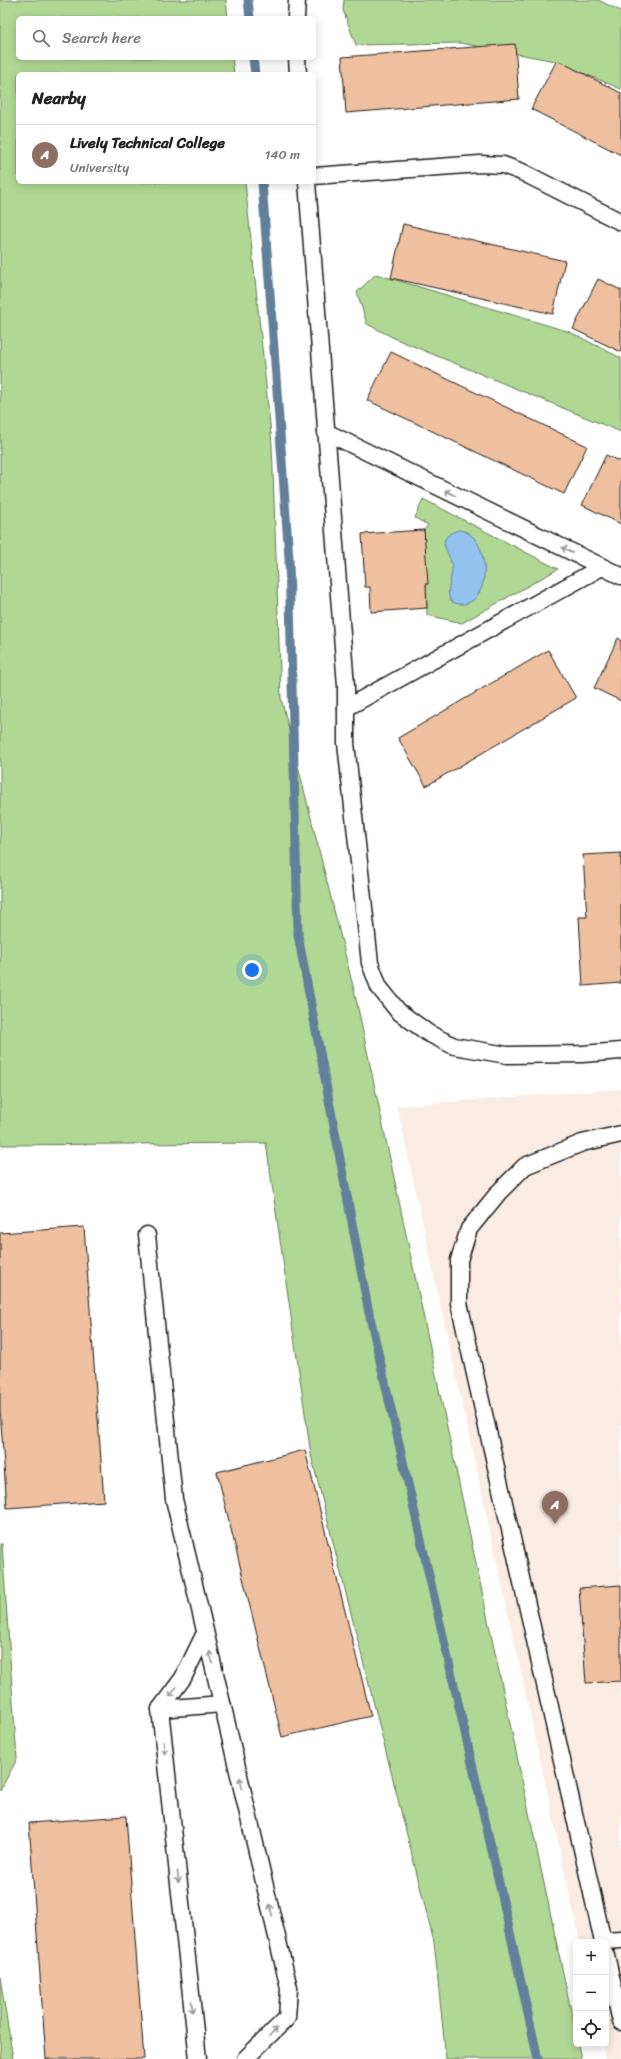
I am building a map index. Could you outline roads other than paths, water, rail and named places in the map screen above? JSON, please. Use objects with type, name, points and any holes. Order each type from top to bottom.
[{"type":"lane","points":[[296,16],[297,0]]},
{"type":"lane","points":[[297,60],[298,72]]},
{"type":"lane","points":[[316,176],[480,164],[503,165],[522,172],[621,222]]},
{"type":"lane","points":[[307,184],[346,708],[346,743],[370,963],[379,987],[398,1011],[428,1033],[454,1046],[507,1055],[582,1054],[621,1051]]},
{"type":"lane","points":[[326,432],[621,576]]},
{"type":"lane","points":[[346,708],[602,567]]},
{"type":"lane","points":[[602,1939],[459,1302],[459,1260],[469,1229],[499,1192],[525,1166],[582,1143],[621,1134]]},
{"type":"lane","points":[[147,1235],[174,1499],[289,1988],[287,2018],[245,2059]]},
{"type":"lane","points":[[198,2059],[160,1709],[183,1678],[205,1633]]},
{"type":"lane","points":[[160,1709],[222,1704]]},
{"type":"lane","points":[[609,1941],[621,1940]]},
{"type":"lane","points":[[609,1968],[621,2022]]},
{"type":"water","points":[[458,530],[469,534],[477,542],[482,554],[484,568],[483,581],[479,593],[472,601],[461,604],[454,603],[450,600],[449,590],[452,567],[444,542],[446,537]]},
{"type":"waterway","points":[[248,0],[250,16]]},
{"type":"waterway","points":[[253,60],[255,72]]},
{"type":"waterway","points":[[262,184],[289,558],[298,935],[368,1308],[538,2059]]},
{"type":"place","name":"Lively Technical College","points":[[555,1524]]}]
